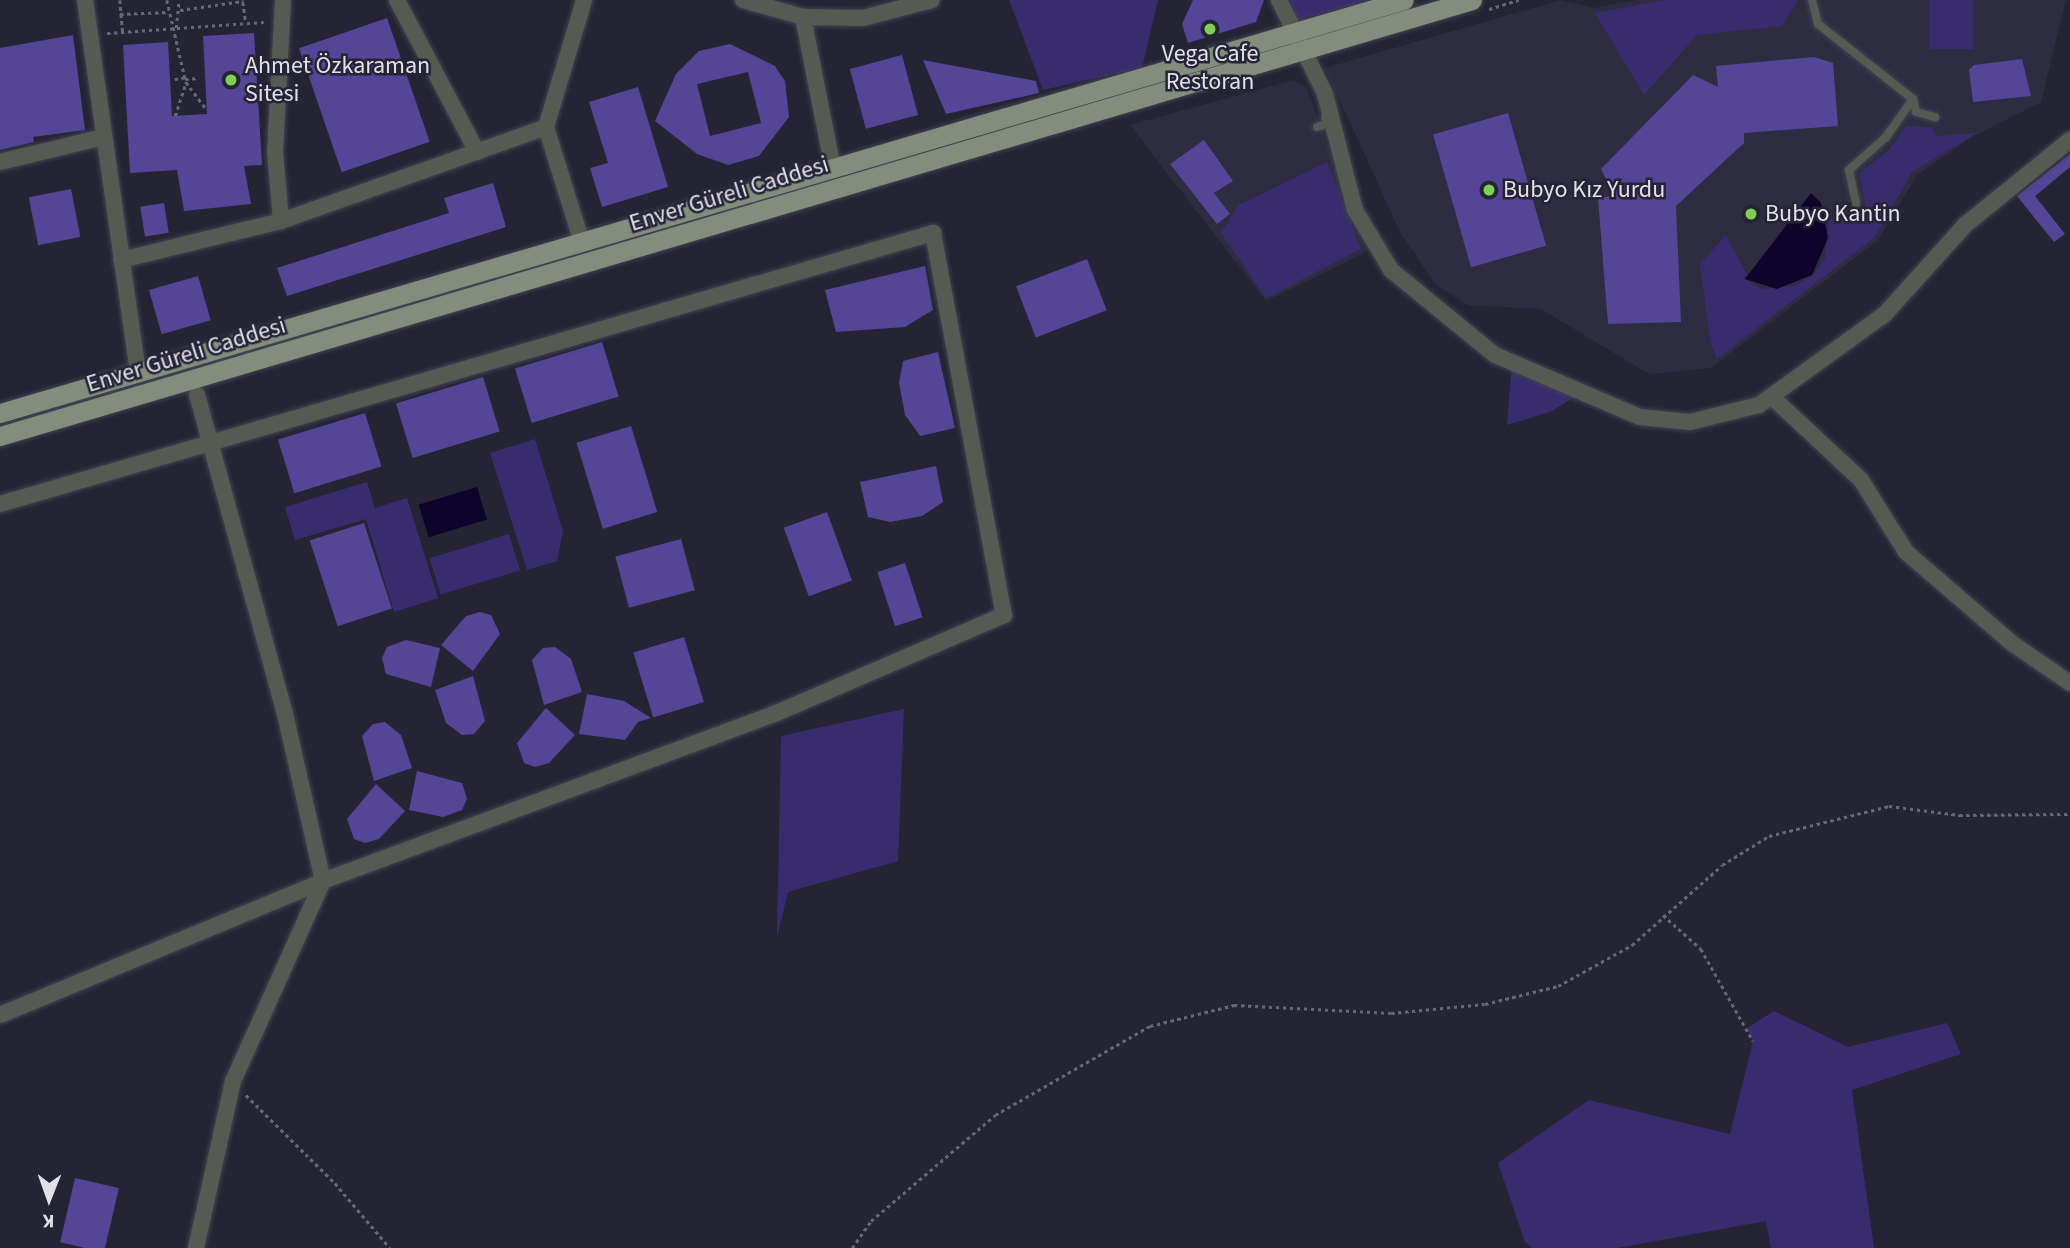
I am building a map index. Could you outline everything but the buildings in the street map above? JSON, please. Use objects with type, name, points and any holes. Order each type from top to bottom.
[{"type":"main road","name":"Enver Güreli Caddesi","points":[[0,413],[833,168],[1302,49],[1404,0]]},
{"type":"main road","name":"Enver Güreli Caddesi","points":[[0,436],[1472,0]]},
{"type":"street","points":[[85,0],[138,374]]},
{"type":"street","points":[[281,221],[275,151],[283,0]]},
{"type":"street","points":[[397,0],[477,152]]},
{"type":"street","points":[[579,233],[546,127],[584,0]]},
{"type":"street","points":[[743,0],[803,17],[863,18],[932,0]]},
{"type":"street","points":[[1279,0],[1325,94],[1347,186],[1366,235],[1391,270],[1495,355],[1640,417],[1690,422],[1772,397],[1885,314],[1965,225],[2070,140]]},
{"type":"street","points":[[803,17],[833,168]]},
{"type":"street","points":[[121,260],[281,221],[546,127]]},
{"type":"street","points":[[0,162],[103,136]]},
{"type":"street","points":[[0,504],[211,440],[933,233],[1004,615],[774,714],[323,881],[0,1015]]},
{"type":"street","points":[[196,1248],[233,1081],[323,881],[211,440],[197,396]]},
{"type":"street","points":[[1772,397],[1861,480],[1906,552],[2013,644],[2070,683]]},
{"type":"lane","points":[[1812,0],[1818,24],[1913,99],[1916,112],[1935,117]]},
{"type":"lane","points":[[1302,49],[1327,124],[1317,127]]},
{"type":"lane","points":[[1856,203],[1849,170],[1886,136],[1913,99]]},
{"type":"path","points":[[120,0],[123,32]]},
{"type":"path","points":[[167,0],[168,12],[176,28],[185,80],[175,116]]},
{"type":"path","points":[[176,28],[179,0]]},
{"type":"path","points":[[180,10],[243,1],[246,23]]},
{"type":"path","points":[[120,14],[168,12]]},
{"type":"path","points":[[90,35],[282,21]]},
{"type":"path","points":[[173,79],[199,78]]},
{"type":"path","points":[[185,80],[206,109]]},
{"type":"path","points":[[852,1248],[871,1222],[995,1115],[1150,1026],[1234,1005],[1391,1013],[1485,1004],[1558,986],[1632,945],[1722,865],[1769,836],[1819,820],[1889,806],[1959,815],[2070,814]]},
{"type":"path","points":[[1663,915],[1701,949],[1753,1041]]},
{"type":"path","points":[[233,1081],[335,1183],[390,1248]]},
{"type":"shaded area","points":[[1009,0],[1158,0],[1142,68],[1043,90]]},
{"type":"shaded area","points":[[1279,0],[1370,0],[1291,22]]},
{"type":"shaded area","points":[[1561,0],[1594,8],[1636,0],[2066,0],[2041,102],[1972,137],[1917,175],[1878,240],[1711,368],[1649,374],[1541,309],[1468,305],[1436,285],[1401,234],[1325,68]]},
{"type":"shaded area","points":[[1666,0],[1798,0],[1782,26],[1697,35],[1644,95],[1595,13]]},
{"type":"shaded area","points":[[1930,0],[1973,0],[1973,49],[1930,49]]},
{"type":"shaded area","points":[[1293,80],[1307,88],[1366,252],[1266,301],[1130,125]]},
{"type":"shaded area","points":[[1906,126],[1932,127],[1936,136],[1977,133],[1912,172],[1875,237],[1717,359],[1710,342],[1700,264],[1726,235],[1747,275],[1744,279],[1761,289],[1794,286],[1813,275],[1825,259],[1829,220],[1866,209],[1859,173],[1888,151]]},
{"type":"shaded area","points":[[1327,162],[1361,249],[1266,298],[1221,233],[1239,205]]},
{"type":"shaded area","points":[[1811,193],[1821,203],[1828,238],[1812,275],[1777,289],[1745,279]]},
{"type":"shaded area","points":[[1512,362],[1578,395],[1550,412],[1507,425]]},
{"type":"shaded area","points":[[535,439],[563,531],[557,561],[527,570],[490,453]]},
{"type":"shaded area","points":[[367,482],[375,508],[407,498],[438,598],[394,612],[366,519],[295,540],[285,507]]},
{"type":"shaded area","points":[[477,487],[487,520],[429,537],[419,505]]},
{"type":"shaded area","points":[[509,534],[520,570],[441,595],[430,558]]},
{"type":"shaded area","points":[[904,709],[898,861],[788,892],[777,937],[781,736]]},
{"type":"shaded area","points":[[1774,1011],[1848,1047],[1947,1023],[1961,1054],[1852,1090],[1874,1248],[1771,1248],[1766,1221],[1617,1248],[1532,1248],[1525,1242],[1498,1163],[1589,1100],[1730,1134],[1753,1041],[1747,1028]]},
{"type":"place","name":"Vega Cafe Restoran","points":[[1210,29]]},
{"type":"place","name":"Ahmet Özkaraman Sitesi","points":[[231,80]]},
{"type":"place","name":"Bubyo Kız Yurdu","points":[[1489,190]]},
{"type":"place","name":"Bubyo Kantin","points":[[1751,214]]}]
